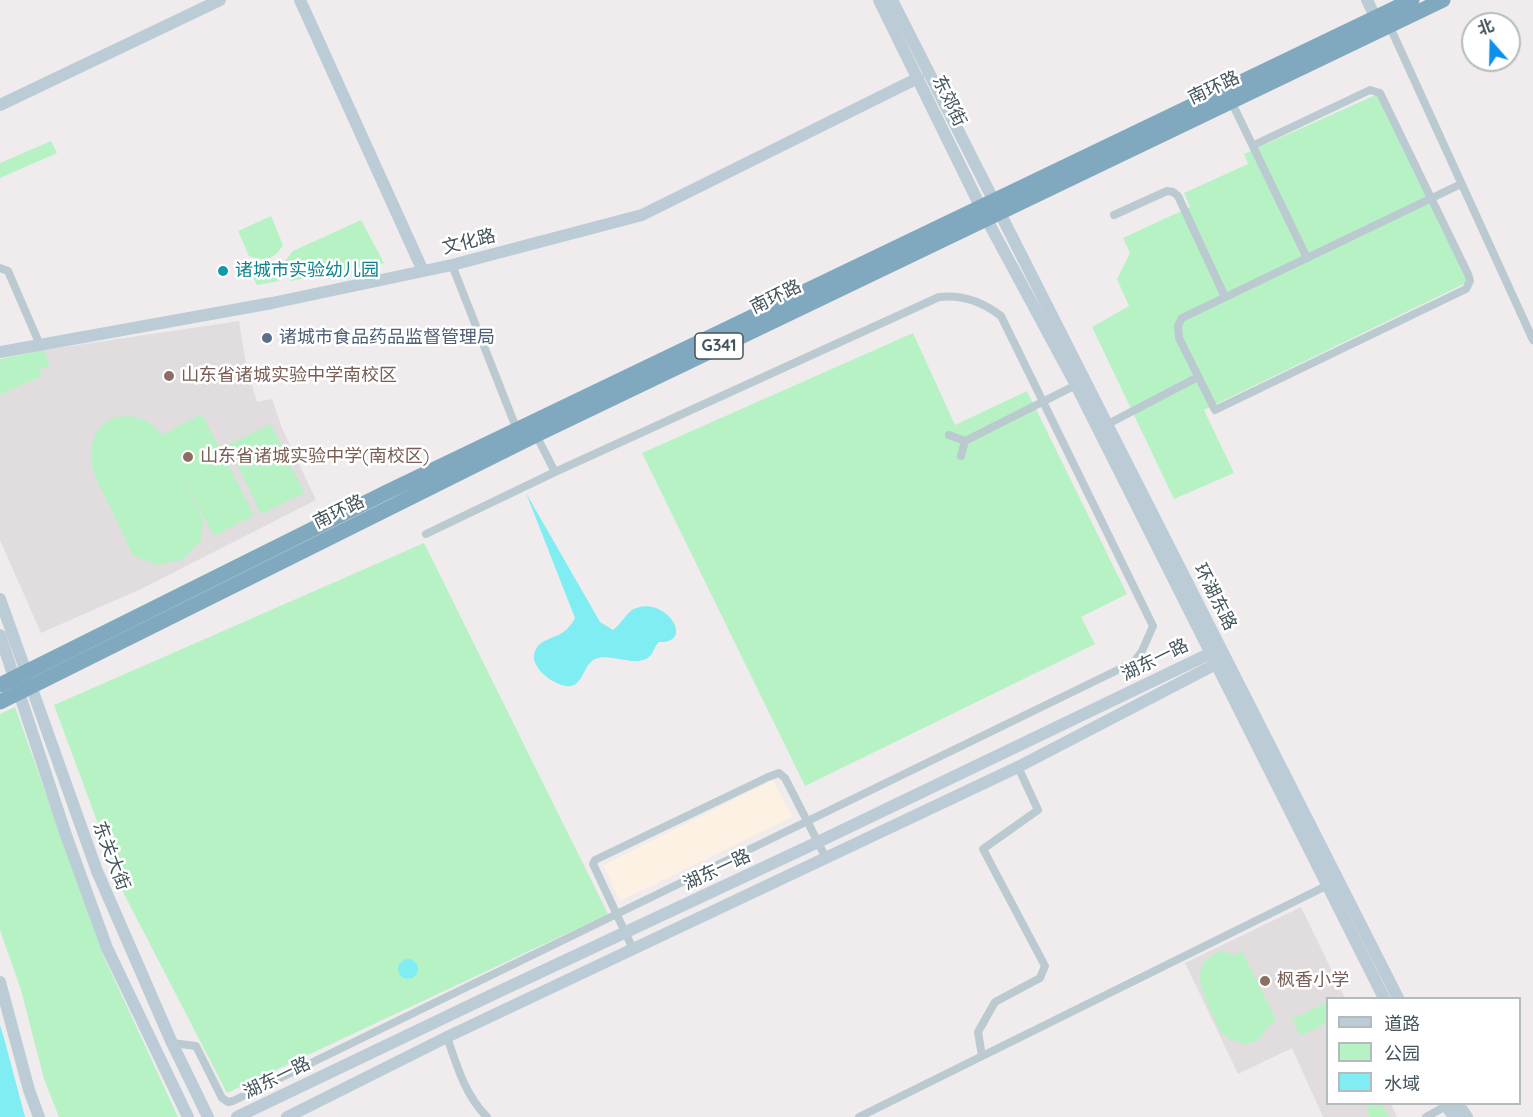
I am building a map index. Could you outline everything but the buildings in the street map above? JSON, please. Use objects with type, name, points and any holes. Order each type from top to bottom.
[{"type":"highway","name":"南环路","points":[[0,686],[23,683],[536,435],[990,209],[1232,101],[1386,18],[1412,0]]},
{"type":"highway","name":"南环路","points":[[0,702],[23,683],[376,497],[990,209],[1386,18],[1443,0]]},
{"type":"main road","points":[[0,105],[220,0]]},
{"type":"main road","points":[[301,0],[423,271]]},
{"type":"main road","name":"东郊街","points":[[879,0],[918,78],[990,209]]},
{"type":"main road","name":"东郊街","points":[[892,0],[990,209]]},
{"type":"main road","points":[[1367,0],[1386,18]]},
{"type":"main road","name":"文化路","points":[[0,352],[272,303],[452,265],[642,215],[918,78]]},
{"type":"main road","name":"环湖东路","points":[[990,209],[1383,997]]},
{"type":"main road","name":"环湖东路","points":[[990,209],[1108,424],[1397,997]]},
{"type":"main road","name":"东关大街","points":[[0,599],[66,835],[107,948],[188,1117]]},
{"type":"main road","name":"东关大街","points":[[0,635],[23,683],[96,871],[172,1043],[208,1117]]},
{"type":"main road","name":"湖东一路","points":[[287,1117],[447,1037],[1018,767],[1213,658]]},
{"type":"main road","name":"湖东一路","points":[[237,1117],[625,932],[1213,658]]},
{"type":"main road","points":[[0,982],[26,1081],[39,1117]]},
{"type":"main road","points":[[1450,1105],[1467,1117]]},
{"type":"street","points":[[1386,18],[1533,340]]},
{"type":"street","points":[[1254,145],[1370,90],[1380,93],[1431,199],[1468,274],[1470,281],[1466,289],[1215,410],[1179,338],[1178,326],[1182,318],[1431,199],[1461,184]]},
{"type":"street","points":[[1232,101],[1306,258]]},
{"type":"street","points":[[1114,215],[1167,191],[1173,192],[1178,196],[1225,297]]},
{"type":"street","points":[[452,265],[517,430]]},
{"type":"street","points":[[0,268],[8,271],[40,345]]},
{"type":"street","points":[[172,1043],[196,1046],[222,1098],[228,1102],[233,1101],[1134,662],[1142,651],[1153,626],[1001,316],[991,308],[971,299],[948,296],[939,297],[555,472],[426,534]]},
{"type":"street","points":[[1108,424],[1198,377]]},
{"type":"street","points":[[961,456],[965,441],[1076,385]]},
{"type":"street","points":[[536,435],[555,472]]},
{"type":"street","points":[[949,435],[965,441]]},
{"type":"street","points":[[982,1056],[978,1032],[995,1002],[1040,978],[1045,966],[983,849],[1038,810],[1018,767]]},
{"type":"street","points":[[633,949],[593,864],[595,860],[736,792],[779,772],[785,778],[826,858]]},
{"type":"street","points":[[859,1117],[1326,886]]},
{"type":"street","points":[[447,1037],[462,1081],[477,1107],[487,1117]]},
{"type":"street","points":[[1426,1117],[1447,1105]]},
{"type":"shaded area","name":"山东省诸城实验中学(南校区)","points":[[239,321],[246,365],[257,402],[272,399],[282,428],[316,500],[141,589],[41,633],[0,540],[0,395],[42,376],[38,368],[49,366],[44,350]]},
{"type":"shaded area","points":[[773,780],[792,817],[620,901],[603,865]]},
{"type":"shaded area","name":"枫香小学","points":[[1301,907],[1345,997],[1326,997],[1326,1105],[1391,1105],[1397,1117],[1323,1117],[1292,1048],[1238,1074],[1185,963]]},
{"type":"green space","points":[[1380,93],[1470,281],[1204,410],[1234,473],[1174,499],[1092,327],[1129,306],[1117,279],[1130,253],[1123,238],[1190,207],[1184,193],[1248,164],[1244,154]]},
{"type":"green space","points":[[51,141],[57,153],[0,178],[0,163]]},
{"type":"green space","points":[[271,216],[283,245],[269,258],[260,259],[249,256],[238,231]]},
{"type":"green space","points":[[361,220],[384,263],[290,281],[283,264],[293,251]]},
{"type":"green space","points":[[245,261],[273,269],[279,281],[257,285]]},
{"type":"green space","points":[[913,333],[955,425],[1027,391],[1127,594],[1081,617],[1095,644],[805,786],[642,453]]},
{"type":"green space","points":[[44,350],[50,366],[39,369],[42,376],[0,395],[0,359]]},
{"type":"green space","points":[[202,414],[254,515],[214,536],[184,479],[203,519],[201,541],[182,560],[157,565],[133,555],[95,475],[91,455],[94,438],[103,425],[118,417],[131,416],[143,419],[162,435]]},
{"type":"green space","points":[[271,424],[304,493],[261,514],[228,445]]},
{"type":"green space","points":[[424,543],[608,914],[227,1093],[124,894],[54,705]]},
{"type":"green space","points":[[15,707],[104,957],[178,1117],[59,1117],[44,1079],[21,990],[0,930],[0,714]]},
{"type":"green space","points":[[1221,951],[1235,955],[1242,951],[1276,1020],[1254,1042],[1238,1042],[1223,1034],[1204,995],[1200,978],[1201,970],[1211,956]]},
{"type":"green space","points":[[1326,1002],[1326,1023],[1300,1036],[1292,1019]]},
{"type":"green space","points":[[1383,1105],[1389,1117],[1370,1117],[1366,1108]]},
{"type":"water","points":[[526,493],[600,622],[613,630],[632,610],[644,606],[664,612],[672,620],[676,628],[676,635],[670,640],[659,642],[651,655],[644,660],[630,661],[608,657],[595,659],[588,665],[579,681],[571,686],[559,684],[545,675],[535,663],[536,649],[542,642],[563,632],[575,618]]},
{"type":"water","points":[[404,959],[412,959],[418,965],[418,973],[412,979],[404,979],[398,973],[398,965]]},
{"type":"water","points":[[0,1025],[4,1038],[25,1117],[0,1117]]},
{"type":"place","name":"诸城市实验幼儿园","points":[[223,271]]},
{"type":"place","name":"诸城市食品药品监督管理局","points":[[267,338]]},
{"type":"place","name":"山东省诸城实验中学南校区","points":[[169,376]]},
{"type":"place","name":"山东省诸城实验中学(南校区)","points":[[188,457]]},
{"type":"place","name":"枫香小学","points":[[1265,981]]}]
